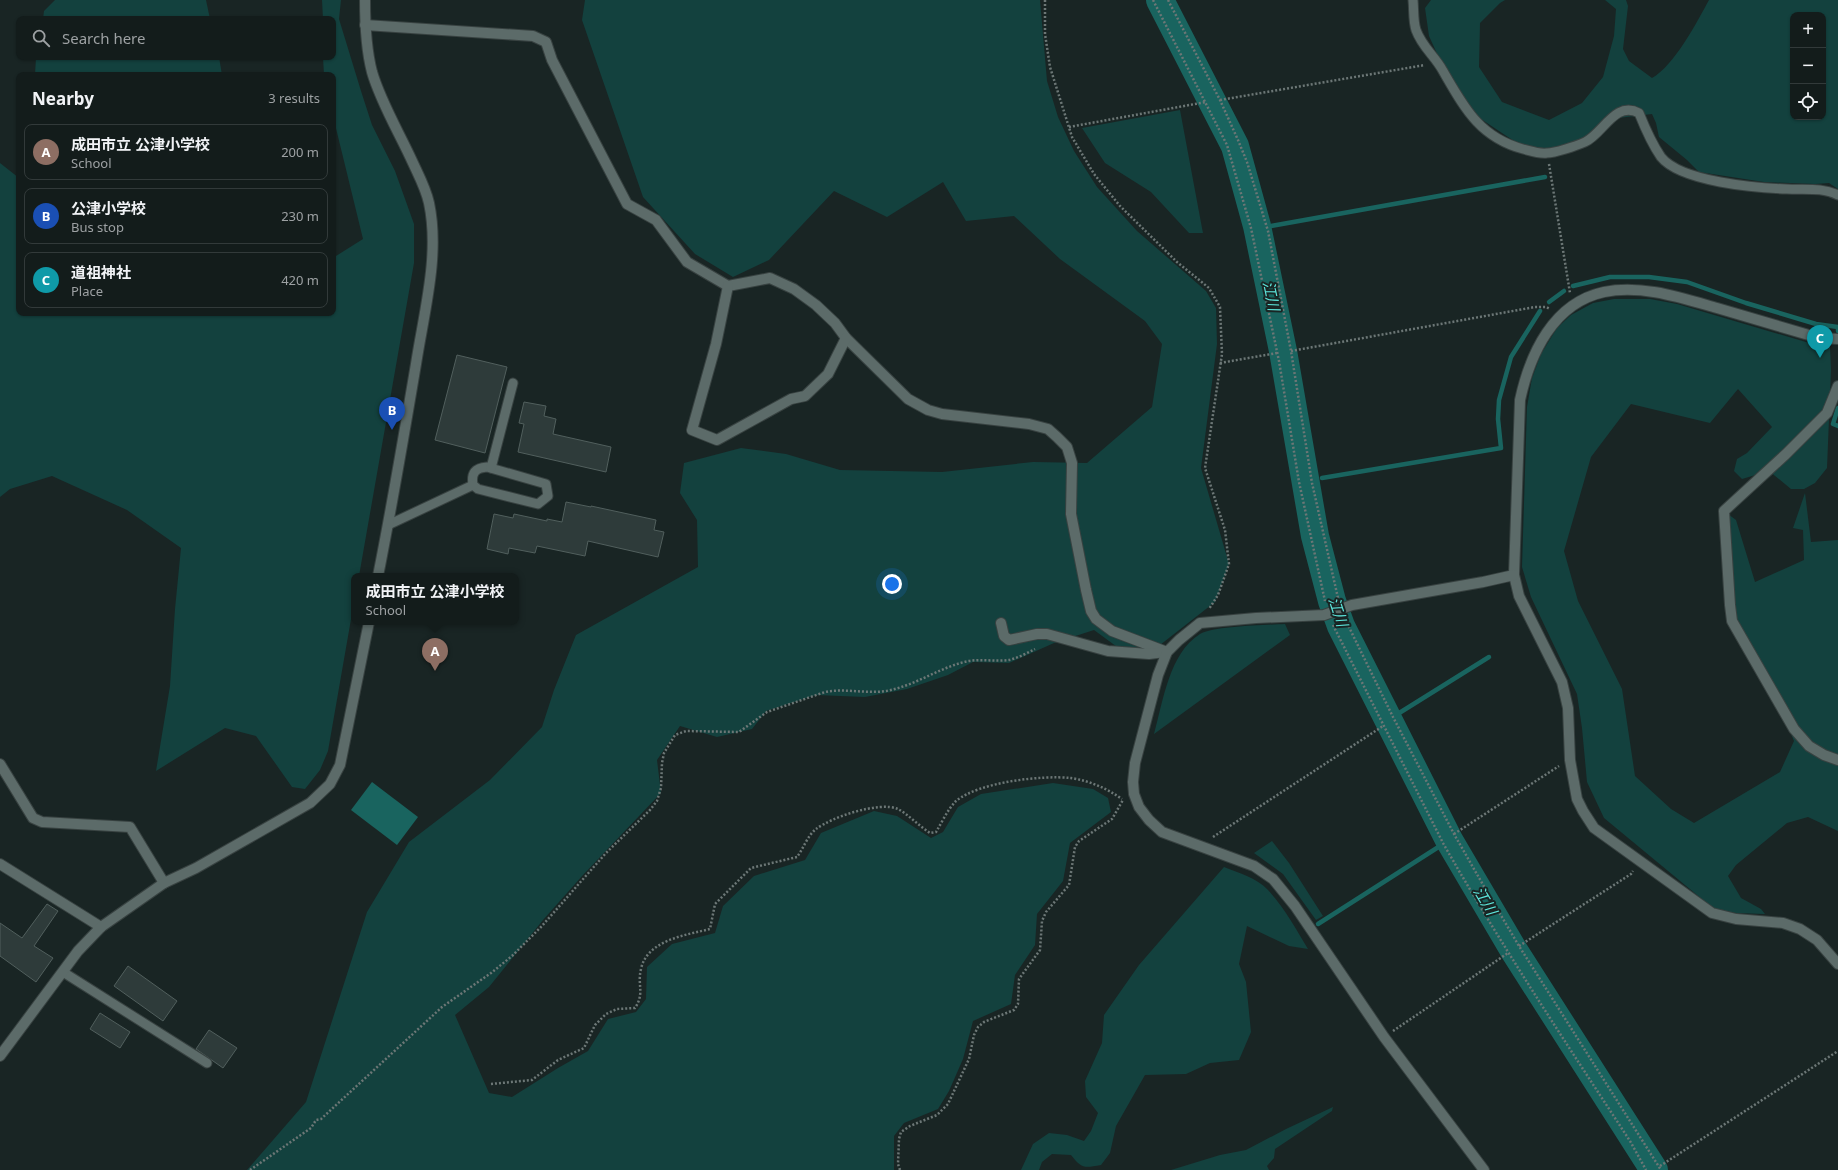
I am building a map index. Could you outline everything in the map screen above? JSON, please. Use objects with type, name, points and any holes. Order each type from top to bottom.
[{"type":"street","points":[[365,0],[365,24],[372,72],[420,178],[429,202],[434,234],[425,310],[379,573]]},
{"type":"street","points":[[365,24],[533,36],[546,42],[552,60],[627,204],[656,220],[687,262],[728,286],[770,278],[794,289],[816,305],[835,323],[846,338],[908,399],[928,410],[942,414],[1029,424],[1048,429],[1057,436],[1066,447],[1072,463],[1072,514],[1091,611],[1096,619],[1112,631],[1167,652]]},
{"type":"street","points":[[728,286],[716,344],[692,430],[717,440],[791,399],[805,396],[828,374],[846,338]]},
{"type":"street","points":[[1838,339],[1819,338],[1682,298],[1653,292],[1629,290],[1605,292],[1589,297],[1561,315],[1538,347],[1526,375],[1520,400],[1514,575],[1519,596],[1562,682],[1568,708],[1570,760],[1577,799],[1594,828],[1639,862],[1712,913],[1736,919],[1783,923],[1800,929],[1816,940],[1838,964]]},
{"type":"street","points":[[1838,386],[1826,413],[1786,454],[1724,511],[1732,621],[1794,729],[1809,746],[1824,755],[1838,760]]},
{"type":"street","points":[[1484,1170],[1384,1037],[1295,906],[1273,879],[1254,866],[1162,832],[1149,820],[1139,807],[1133,782],[1135,763],[1158,675],[1167,652],[1200,623],[1256,618],[1324,615],[1352,605],[1483,582],[1514,575]]},
{"type":"street","points":[[1001,623],[1004,636],[1009,640],[1037,634],[1047,634],[1108,651],[1149,654],[1167,652]]},
{"type":"street","points":[[0,1056],[78,951],[101,927],[164,883],[196,868],[294,813],[310,803],[330,784],[340,764],[368,625]]},
{"type":"street","points":[[0,764],[33,818],[42,822],[130,827],[164,883]]},
{"type":"street","points":[[0,864],[101,927]]},
{"type":"lane","points":[[1413,0],[1416,29],[1425,48],[1443,70],[1459,100],[1479,125],[1509,145],[1536,153],[1548,153],[1586,142],[1620,111],[1632,110],[1639,113],[1662,158],[1683,172],[1733,184],[1760,188],[1818,189],[1838,195]]},
{"type":"lane","points":[[491,468],[513,382]]},
{"type":"lane","points":[[480,468],[491,468],[546,484],[548,496],[538,504],[478,489],[472,485],[471,477],[474,471],[480,468]]},
{"type":"lane","points":[[388,525],[472,485]]},
{"type":"lane","points":[[63,972],[207,1063]]},
{"type":"path","points":[[1045,0],[1045,34],[1050,67],[1072,137],[1094,174],[1120,206],[1177,262],[1209,288],[1220,307],[1222,322],[1220,363],[1205,468],[1225,530],[1229,564],[1218,595],[1200,623]]},
{"type":"path","points":[[1220,100],[1436,62]]},
{"type":"path","points":[[1069,127],[1206,102]]},
{"type":"path","points":[[1548,153],[1550,182],[1572,307]]},
{"type":"path","points":[[1291,351],[1535,307],[1546,307],[1561,315]]},
{"type":"path","points":[[1220,363],[1277,353]]},
{"type":"path","points":[[250,1170],[312,1128],[316,1120],[321,1119],[442,1007],[491,973],[512,956],[541,927],[606,853],[650,810],[657,801],[661,788],[664,753],[675,735],[686,731],[739,732],[767,712],[825,692],[835,690],[885,691],[902,687],[964,662],[981,660],[1009,660],[1026,654],[1040,645]]},
{"type":"path","points":[[1200,846],[1383,726]]},
{"type":"path","points":[[1454,834],[1570,760]]},
{"type":"path","points":[[491,1084],[532,1080],[558,1060],[584,1048],[595,1025],[606,1014],[617,1010],[635,1008],[640,1000],[641,969],[648,954],[667,941],[710,929],[715,904],[751,868],[797,857],[815,829],[832,820],[868,808],[884,806],[898,809],[930,833],[936,832],[956,802],[973,791],[999,784],[1052,777],[1072,778],[1097,785],[1123,800],[1136,799]]},
{"type":"path","points":[[900,1170],[898,1164],[899,1139],[901,1132],[910,1126],[937,1115],[948,1104],[969,1059],[978,1026],[984,1022],[1014,1010],[1018,1004],[1019,979],[1040,950],[1042,921],[1046,912],[1069,885],[1075,847],[1079,841],[1112,819],[1123,800]]},
{"type":"path","points":[[1519,946],[1631,874],[1639,862]]},
{"type":"path","points":[[1384,1037],[1508,954]]},
{"type":"path","points":[[1660,1166],[1838,1052]]},
{"type":"shaded area","points":[[55,0],[206,0],[209,16],[43,16],[44,11]]},
{"type":"shaded area","points":[[322,0],[341,0],[339,19],[372,125],[395,171],[414,224],[414,263],[360,573],[351,573],[351,619],[328,751],[320,770],[305,789],[292,787],[256,736],[225,728],[156,771],[170,686],[181,548],[127,510],[52,476],[10,489],[0,497],[0,163],[16,176],[16,316],[336,316],[336,256],[363,239],[336,128],[336,72],[324,72],[323,60],[336,60],[336,16],[323,16]]},
{"type":"shaded area","points":[[585,0],[1040,0],[1047,81],[1058,117],[1074,151],[1097,187],[1137,231],[1206,291],[1216,308],[1217,344],[1201,468],[1229,564],[1215,602],[1151,652],[1124,652],[1094,630],[1054,643],[1009,663],[973,662],[948,675],[907,689],[865,697],[816,695],[766,711],[752,729],[717,737],[680,726],[657,760],[661,793],[583,875],[543,920],[489,987],[455,1015],[489,1093],[512,1097],[588,1051],[608,1019],[636,1012],[646,999],[647,967],[672,944],[715,933],[723,906],[754,876],[805,860],[821,833],[874,811],[897,816],[931,838],[943,832],[958,807],[981,794],[1053,783],[1093,789],[1108,798],[1111,812],[1070,843],[1063,881],[1037,914],[1035,945],[1015,975],[1011,1004],[973,1021],[963,1059],[949,1091],[938,1109],[904,1123],[894,1136],[894,1170],[247,1170],[306,1102],[367,912],[409,842],[490,780],[542,727],[554,690],[576,635],[698,567],[697,520],[680,493],[684,463],[741,448],[786,454],[840,470],[942,472],[1033,462],[1087,463],[1152,407],[1162,344],[1145,321],[1060,259],[1014,216],[966,221],[943,182],[887,217],[834,191],[769,260],[733,277],[695,254],[643,197],[582,20]]},
{"type":"shaded area","points":[[1431,0],[1505,0],[1480,23],[1479,67],[1502,102],[1549,120],[1582,103],[1603,77],[1614,36],[1616,9],[1605,0],[1626,0],[1628,6],[1623,49],[1629,61],[1652,78],[1660,72],[1677,54],[1709,0],[1838,0],[1838,189],[1829,183],[1815,184],[1764,182],[1699,172],[1659,137],[1656,123],[1652,114],[1618,118],[1584,138],[1549,150],[1538,151],[1517,143],[1475,115],[1449,80],[1429,36],[1425,8]]},
{"type":"shaded area","points":[[36,60],[220,60],[222,72],[35,72]]},
{"type":"shaded area","points":[[1180,110],[1203,233],[1189,233],[1151,192],[1105,163],[1082,128]]},
{"type":"shaded area","points":[[1614,299],[1650,299],[1677,304],[1816,345],[1830,346],[1831,370],[1827,468],[1815,483],[1804,489],[1791,489],[1769,471],[1742,479],[1734,471],[1737,459],[1747,453],[1772,427],[1738,389],[1710,423],[1631,404],[1591,457],[1564,551],[1578,601],[1622,689],[1635,776],[1671,809],[1694,823],[1780,772],[1794,741],[1764,668],[1739,627],[1734,610],[1728,514],[1736,520],[1755,582],[1804,560],[1803,530],[1793,528],[1805,493],[1811,542],[1838,540],[1838,831],[1808,817],[1787,823],[1736,865],[1728,876],[1741,898],[1761,909],[1765,914],[1736,913],[1714,909],[1604,818],[1587,782],[1577,694],[1531,597],[1522,567],[1527,407],[1532,378],[1541,354],[1557,328],[1571,315],[1593,303]]},
{"type":"shaded area","points":[[1285,624],[1290,635],[1154,734],[1169,679],[1181,653],[1189,642],[1200,634],[1217,629],[1241,626]]},
{"type":"shaded area","points":[[372,782],[418,817],[397,845],[351,810]]},
{"type":"shaded area","points":[[1272,841],[1289,863],[1323,916],[1316,920],[1283,874],[1254,853]]},
{"type":"shaded area","points":[[1224,867],[1253,879],[1264,886],[1285,911],[1308,949],[1289,946],[1247,926],[1239,964],[1246,982],[1251,1032],[1239,1060],[1210,1063],[1186,1074],[1145,1075],[1116,1126],[1110,1153],[1101,1165],[1087,1167],[1078,1163],[1071,1155],[1052,1154],[1042,1162],[1039,1170],[1021,1170],[1033,1144],[1049,1133],[1067,1135],[1084,1141],[1091,1131],[1098,1113],[1086,1097],[1085,1081],[1102,1043],[1104,1015],[1139,965]]},
{"type":"shaded area","points":[[1333,1107],[1332,1111],[1275,1149],[1274,1158],[1267,1166],[1269,1170],[1171,1170],[1220,1155],[1246,1150]]},
{"type":"building","points":[[457,355],[507,367],[485,453],[435,440]]},
{"type":"building","points":[[524,402],[546,406],[544,416],[556,419],[553,434],[611,447],[606,472],[518,452],[524,424],[519,423]]},
{"type":"building","points":[[566,502],[656,520],[654,530],[664,532],[658,557],[588,541],[585,556],[537,546],[535,553],[509,548],[508,554],[487,549],[494,514],[513,518],[514,514],[547,521],[547,519],[562,522]]},
{"type":"building","points":[[47,904],[58,911],[34,946],[53,958],[36,982],[0,956],[0,923],[22,938]]},
{"type":"building","points":[[128,966],[177,1001],[163,1021],[114,986]]},
{"type":"building","points":[[100,1013],[130,1032],[120,1048],[90,1029]]},
{"type":"building","points":[[209,1030],[237,1048],[223,1068],[196,1049]]},
{"type":"waterway","name":"江川","points":[[1160,0],[1235,146],[1257,226],[1283,351],[1315,536],[1332,601],[1341,626],[1449,840],[1513,949],[1654,1170]]},
{"type":"waterway","points":[[1271,226],[1545,177]]},
{"type":"waterway","points":[[1573,286],[1610,277],[1649,277],[1687,282],[1746,303],[1816,324],[1838,327],[1838,331]]},
{"type":"waterway","points":[[1549,302],[1564,291]]},
{"type":"waterway","points":[[1322,478],[1501,448],[1498,419],[1499,400],[1511,357],[1540,311]]},
{"type":"waterway","points":[[1838,408],[1833,424],[1838,426]]},
{"type":"waterway","points":[[1396,715],[1489,657]]},
{"type":"waterway","points":[[1318,924],[1440,846]]},
{"type":"place","name":"道祖神社","points":[[1820,358]]},
{"type":"place","name":"公津小学校","points":[[392,430]]},
{"type":"place","name":"成田市立 公津小学校","points":[[435,671]]}]
